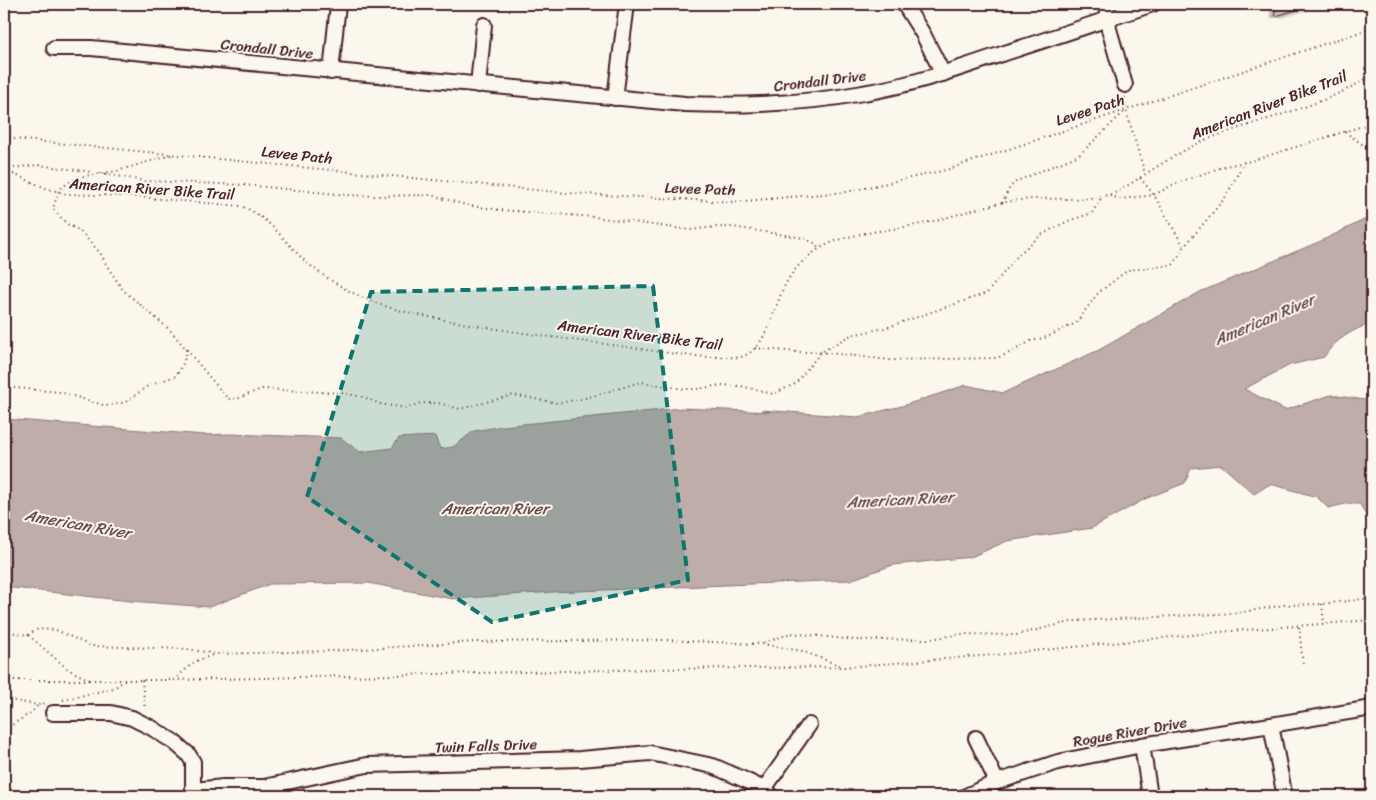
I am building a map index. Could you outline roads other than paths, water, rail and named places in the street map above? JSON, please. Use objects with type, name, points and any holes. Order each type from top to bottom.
[{"type":"street","points":[[331,72],[338,4]]},
{"type":"street","points":[[615,98],[627,4]]},
{"type":"street","points":[[904,4],[923,34],[944,74]]},
{"type":"street","points":[[1106,4],[1124,86]]},
{"type":"street","name":"Crondall Drive","points":[[54,48],[91,48],[615,98],[736,106],[813,101],[864,93],[944,74],[1153,4]]},
{"type":"street","points":[[478,85],[484,25]]},
{"type":"street","points":[[52,706],[111,713],[132,718],[152,728],[174,742],[188,754],[193,762],[193,793]]},
{"type":"street","name":"Rogue River Drive","points":[[966,796],[996,782],[1058,762],[1142,744],[1372,708]]},
{"type":"street","points":[[768,793],[809,725]]},
{"type":"street","points":[[1271,725],[1283,787]]},
{"type":"street","points":[[976,738],[996,782]]},
{"type":"street","points":[[1142,744],[1150,796]]},
{"type":"street","name":"Twin Falls Drive","points":[[193,793],[224,787],[264,786],[367,765],[580,759],[650,753],[712,766],[768,793]]},
{"type":"water","name":"American River","points":[[1372,216],[1372,323],[1358,328],[1345,336],[1333,345],[1324,357],[1290,365],[1244,389],[1285,410],[1331,395],[1372,401],[1372,523],[1370,523],[1360,504],[1345,504],[1328,508],[1317,497],[1270,484],[1254,494],[1221,465],[1191,468],[1185,483],[1147,498],[1092,528],[1007,541],[971,557],[893,565],[850,580],[553,592],[453,599],[368,583],[270,584],[209,607],[130,601],[4,587],[4,419],[204,435],[230,434],[341,438],[360,452],[392,448],[399,438],[435,436],[440,449],[453,447],[474,431],[503,426],[682,408],[770,412],[761,410],[857,417],[902,406],[966,385],[1003,393],[1099,350],[1200,292],[1321,241]]}]
